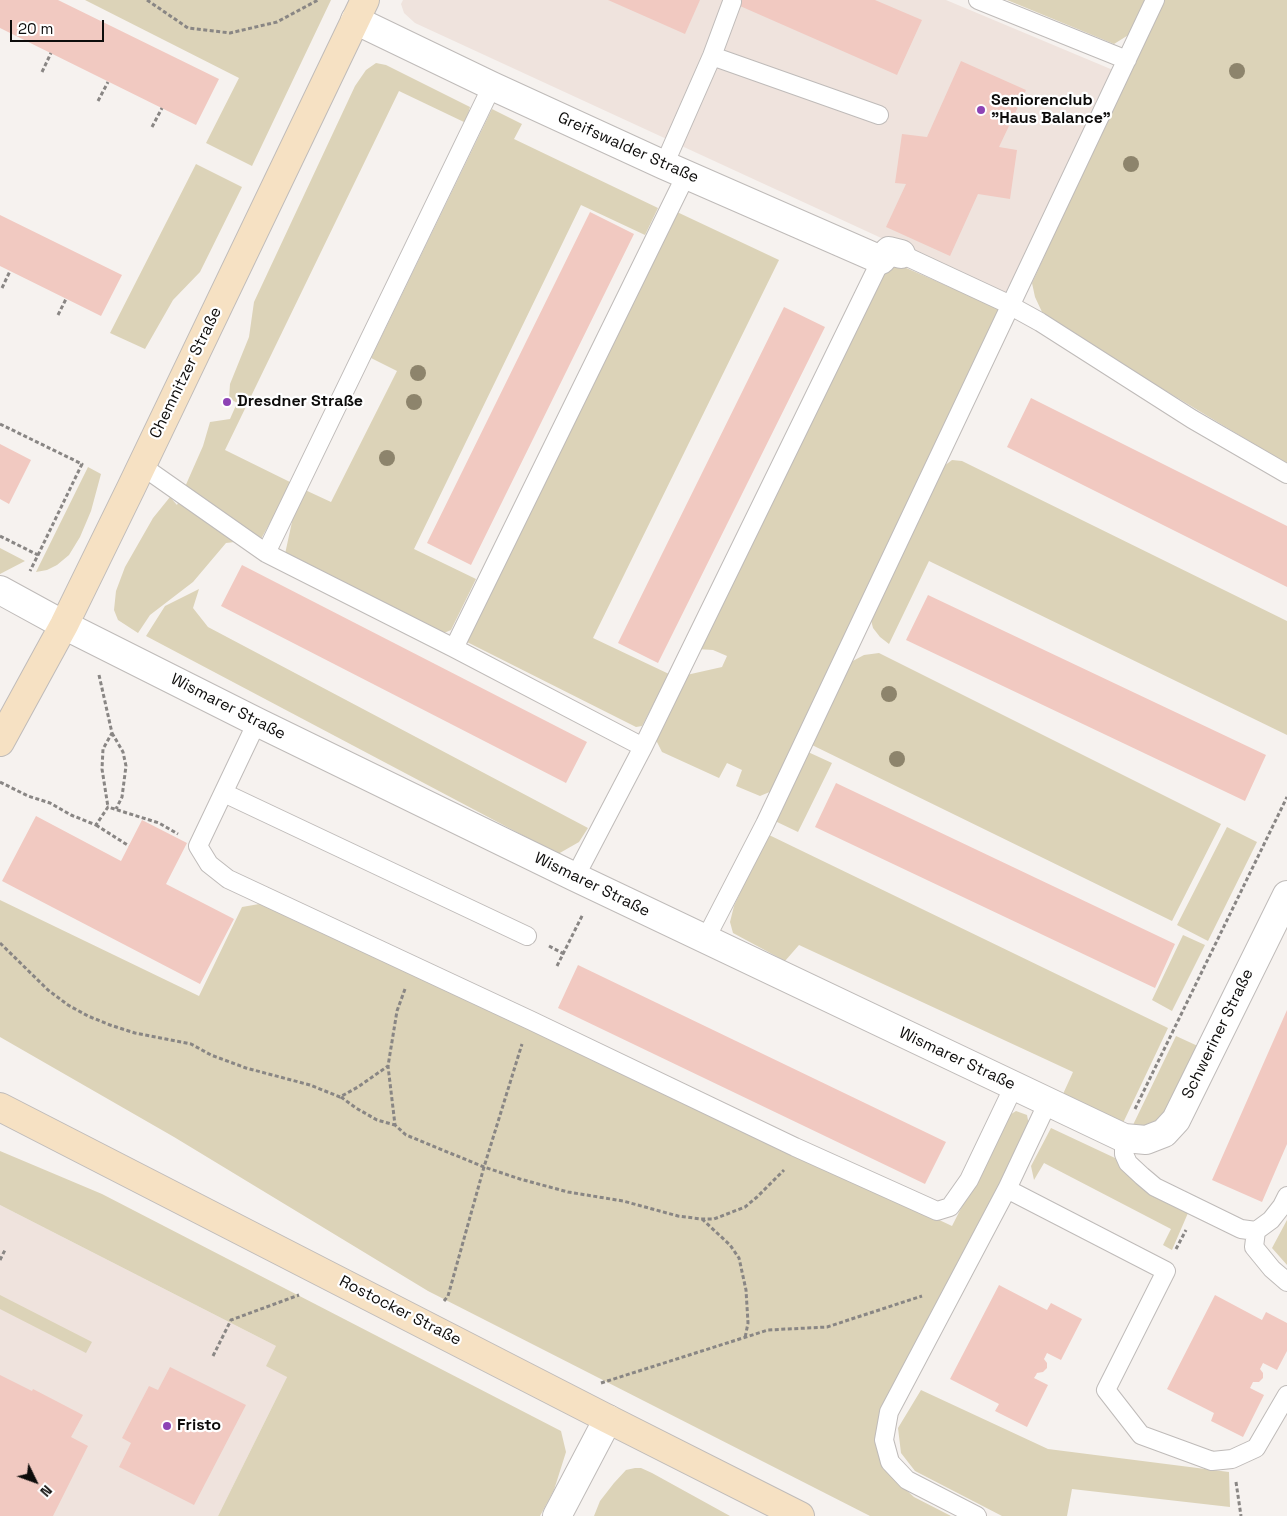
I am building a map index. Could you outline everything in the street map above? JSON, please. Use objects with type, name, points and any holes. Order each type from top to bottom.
[{"type":"street","name":"Greifswalder Straße","points":[[360,10],[492,86],[675,170],[891,257]]},
{"type":"street","name":"Chemnitzer Straße","points":[[0,742],[64,625],[360,10]]},
{"type":"street","points":[[8,595],[64,625]]},
{"type":"street","name":"Wismarer Straße","points":[[64,625],[257,722],[705,940],[1124,1138]]},
{"type":"street","name":"Schweriner Straße","points":[[1124,1138],[1146,1140],[1164,1133],[1176,1120],[1287,895]]},
{"type":"street","name":"Rostocker Straße","points":[[0,1107],[800,1516]]},
{"type":"street","points":[[557,1516],[608,1419]]},
{"type":"lane","points":[[978,0],[1127,60]]},
{"type":"lane","points":[[705,940],[765,824],[1155,0]]},
{"type":"lane","points":[[454,648],[675,170],[712,56],[732,2]]},
{"type":"lane","points":[[712,56],[879,115]]},
{"type":"lane","points":[[266,553],[492,86]]},
{"type":"lane","points":[[586,882],[643,747],[891,257],[1010,306],[1040,322],[1192,418],[1287,474]]},
{"type":"lane","points":[[142,466],[266,553],[454,648],[643,747]]},
{"type":"lane","points":[[257,722],[198,846],[209,864],[228,879],[532,1021],[795,1147],[937,1211],[950,1207],[969,1180],[1014,1086]]},
{"type":"lane","points":[[224,793],[527,936]]},
{"type":"lane","points":[[977,1516],[907,1480],[890,1462],[884,1440],[889,1412],[1006,1188],[1048,1102]]},
{"type":"lane","points":[[1124,1138],[1124,1154],[1128,1162],[1142,1176],[1155,1186],[1241,1229],[1256,1231],[1271,1220],[1287,1196]]},
{"type":"lane","points":[[1006,1188],[1166,1271],[1106,1390],[1141,1435],[1212,1461],[1232,1459],[1256,1448],[1287,1395]]},
{"type":"lane","points":[[1256,1231],[1254,1247],[1287,1282]]},
{"type":"path","points":[[147,0],[188,28],[230,33],[277,22],[318,0]]},
{"type":"path","points":[[42,72],[51,53]]},
{"type":"path","points":[[98,101],[108,82]]},
{"type":"path","points":[[152,127],[162,108]]},
{"type":"path","points":[[2,288],[10,272]]},
{"type":"path","points":[[58,315],[66,298]]},
{"type":"path","points":[[0,424],[82,464],[38,555],[8,595]]},
{"type":"path","points":[[0,536],[38,555]]},
{"type":"path","points":[[106,645],[99,676],[112,733],[123,752],[126,766],[122,797],[116,809]]},
{"type":"path","points":[[96,825],[108,807],[102,769],[103,749],[112,733]]},
{"type":"path","points":[[0,782],[96,825],[129,846]]},
{"type":"path","points":[[1124,1138],[1131,1116],[1287,797]]},
{"type":"path","points":[[108,807],[159,823],[177,833]]},
{"type":"path","points":[[557,966],[586,882]]},
{"type":"path","points":[[0,943],[29,974],[48,990],[68,1005],[88,1016],[136,1033],[191,1044],[211,1055],[246,1068],[310,1085],[340,1097],[377,1120],[395,1125],[406,1135],[484,1167],[568,1192],[623,1201],[678,1216],[714,1219],[745,1207],[782,1173],[795,1147]]},
{"type":"path","points":[[395,1125],[388,1066],[397,1011],[413,966]]},
{"type":"path","points":[[426,1325],[448,1296],[484,1167],[522,1043],[532,1021]]},
{"type":"path","points":[[340,1097],[388,1066]]},
{"type":"path","points":[[1166,1271],[1197,1206]]},
{"type":"path","points":[[701,1219],[730,1245],[739,1258],[746,1290],[748,1323],[745,1338]]},
{"type":"path","points":[[0,1260],[5,1250]]},
{"type":"path","points":[[212,1356],[231,1320],[307,1292],[319,1270]]},
{"type":"path","points":[[562,1394],[768,1330],[827,1326],[956,1285]]},
{"type":"path","points":[[1232,1459],[1241,1516]]},
{"type":"shaded area","points":[[85,0],[331,0],[252,166],[206,143],[239,78]]},
{"type":"shaded area","points":[[403,0],[946,0],[1113,70],[1007,296],[415,23],[404,13],[401,4]]},
{"type":"shaded area","points":[[1007,0],[1146,0],[1130,34],[1114,44]]},
{"type":"shaded area","points":[[1161,0],[1287,0],[1287,464],[1060,327],[1042,312],[1035,297],[1032,283]]},
{"type":"shaded area","points":[[376,63],[386,65],[470,107],[466,123],[399,91],[225,450],[292,483],[261,539],[226,543],[193,582],[150,615],[138,633],[118,620],[114,610],[116,591],[125,567],[153,518],[170,497],[177,505],[203,446],[210,422],[230,419],[237,403],[229,398],[230,384],[249,337],[254,302],[355,86],[366,70]]},
{"type":"shaded area","points":[[492,109],[522,124],[514,139],[658,208],[645,235],[581,205],[414,549],[476,579],[451,630],[444,633],[285,554],[295,508],[303,489],[331,502],[397,371],[371,358]]},
{"type":"shaded area","points":[[196,164],[242,187],[200,272],[173,300],[145,349],[110,333]]},
{"type":"shaded area","points":[[677,212],[779,260],[593,638],[669,674],[642,726],[636,727],[463,640]]},
{"type":"shaded area","points":[[888,260],[1000,309],[772,791],[760,796],[736,786],[742,770],[727,763],[719,778],[662,752],[655,738],[682,676],[722,667],[727,656],[713,650],[697,649]]},
{"type":"shaded area","points":[[952,460],[962,461],[1287,621],[1287,735],[929,561],[889,644],[880,637],[873,628],[870,616],[944,466]]},
{"type":"shaded area","points":[[88,467],[101,474],[91,511],[80,537],[69,555],[57,565],[47,570],[36,572]]},
{"type":"shaded area","points":[[0,548],[25,561],[0,574]]},
{"type":"shaded area","points":[[199,589],[193,608],[208,627],[588,828],[579,842],[558,854],[146,636],[165,606]]},
{"type":"shaded area","points":[[879,653],[1221,824],[1172,921],[812,745],[849,663],[864,655]]},
{"type":"shaded area","points":[[808,752],[832,763],[798,832],[775,821]]},
{"type":"shaded area","points":[[1227,827],[1257,842],[1208,941],[1177,925]]},
{"type":"shaded area","points":[[767,834],[1168,1028],[1123,1123],[1063,1094],[1073,1072],[799,945],[785,961],[733,933],[730,922],[734,906]]},
{"type":"shaded area","points":[[0,900],[199,996],[242,907],[265,903],[952,1226],[1008,1116],[1016,1111],[1027,1115],[1029,1125],[974,1236],[884,1403],[875,1442],[895,1480],[914,1497],[951,1516],[870,1516],[428,1291],[174,1137],[0,1037]]},
{"type":"shaded area","points":[[1183,935],[1205,945],[1172,1011],[1152,1000]]},
{"type":"shaded area","points":[[1176,1036],[1200,1047],[1162,1117],[1145,1127],[1132,1127]]},
{"type":"shaded area","points":[[1051,1128],[1115,1158],[1131,1177],[1166,1202],[1188,1213],[1172,1250],[1163,1245],[1171,1229],[1044,1163],[1034,1180],[1031,1166]]},
{"type":"shaded area","points":[[0,1151],[102,1194],[561,1431],[566,1452],[554,1490],[540,1516],[218,1516],[287,1377],[266,1366],[276,1346],[0,1205]]},
{"type":"shaded area","points":[[0,1205],[276,1346],[287,1377],[218,1516],[0,1516]]},
{"type":"shaded area","points":[[1287,1220],[1287,1265],[1272,1248]]},
{"type":"shaded area","points":[[0,1295],[92,1342],[86,1353],[0,1309]]},
{"type":"shaded area","points":[[921,1390],[1048,1449],[1229,1472],[1230,1507],[1072,1489],[1067,1516],[1002,1516],[915,1471],[901,1453],[898,1428]]},
{"type":"shaded area","points":[[641,1468],[652,1473],[730,1516],[594,1516],[600,1501],[614,1483],[626,1470]]},
{"type":"building","points":[[0,0],[58,0],[219,79],[196,125],[0,28]]},
{"type":"building","points":[[608,0],[700,0],[685,34]]},
{"type":"building","points":[[742,0],[875,0],[922,20],[897,75],[740,6]]},
{"type":"building","points":[[961,61],[1026,90],[999,147],[1017,150],[1010,199],[978,194],[950,256],[886,227],[906,184],[895,183],[902,134],[927,137]]},
{"type":"building","points":[[590,212],[634,234],[471,565],[427,543]]},
{"type":"building","points":[[0,215],[122,275],[101,316],[0,266]]},
{"type":"building","points":[[784,307],[825,327],[658,663],[618,643]]},
{"type":"building","points":[[1031,398],[1287,526],[1287,587],[1007,447]]},
{"type":"building","points":[[0,444],[31,460],[9,504],[0,499]]},
{"type":"building","points":[[242,565],[587,742],[566,783],[221,606]]},
{"type":"building","points":[[928,595],[1266,755],[1245,801],[906,640]]},
{"type":"building","points":[[836,783],[1175,944],[1155,988],[815,827]]},
{"type":"building","points":[[36,816],[121,861],[142,820],[187,843],[166,884],[234,919],[200,984],[2,881]]},
{"type":"building","points":[[578,965],[946,1142],[925,1184],[558,1008]]},
{"type":"building","points":[[1287,1010],[1287,1144],[1262,1202],[1212,1180]]},
{"type":"building","points":[[999,1285],[1047,1310],[1051,1303],[1082,1319],[1061,1360],[1047,1353],[1044,1359],[1047,1363],[1047,1368],[1043,1372],[1037,1373],[1034,1378],[1048,1385],[1027,1427],[995,1411],[999,1404],[950,1379]]},
{"type":"building","points":[[1215,1295],[1262,1320],[1266,1312],[1287,1323],[1287,1351],[1277,1370],[1263,1363],[1260,1369],[1263,1373],[1263,1378],[1259,1382],[1253,1382],[1250,1388],[1264,1395],[1243,1437],[1211,1421],[1214,1413],[1167,1389]]},
{"type":"building","points":[[170,1367],[246,1405],[194,1505],[119,1467],[131,1443],[122,1438],[149,1386],[158,1390]]},
{"type":"building","points":[[0,1375],[32,1391],[33,1389],[83,1415],[71,1437],[88,1446],[53,1516],[0,1516]]},
{"type":"place","name":"Seniorenclub \"Haus Balance\"","points":[[981,110]]},
{"type":"place","name":"Dresdner Straße","points":[[227,402]]},
{"type":"place","name":"Fristo","points":[[167,1426]]}]
